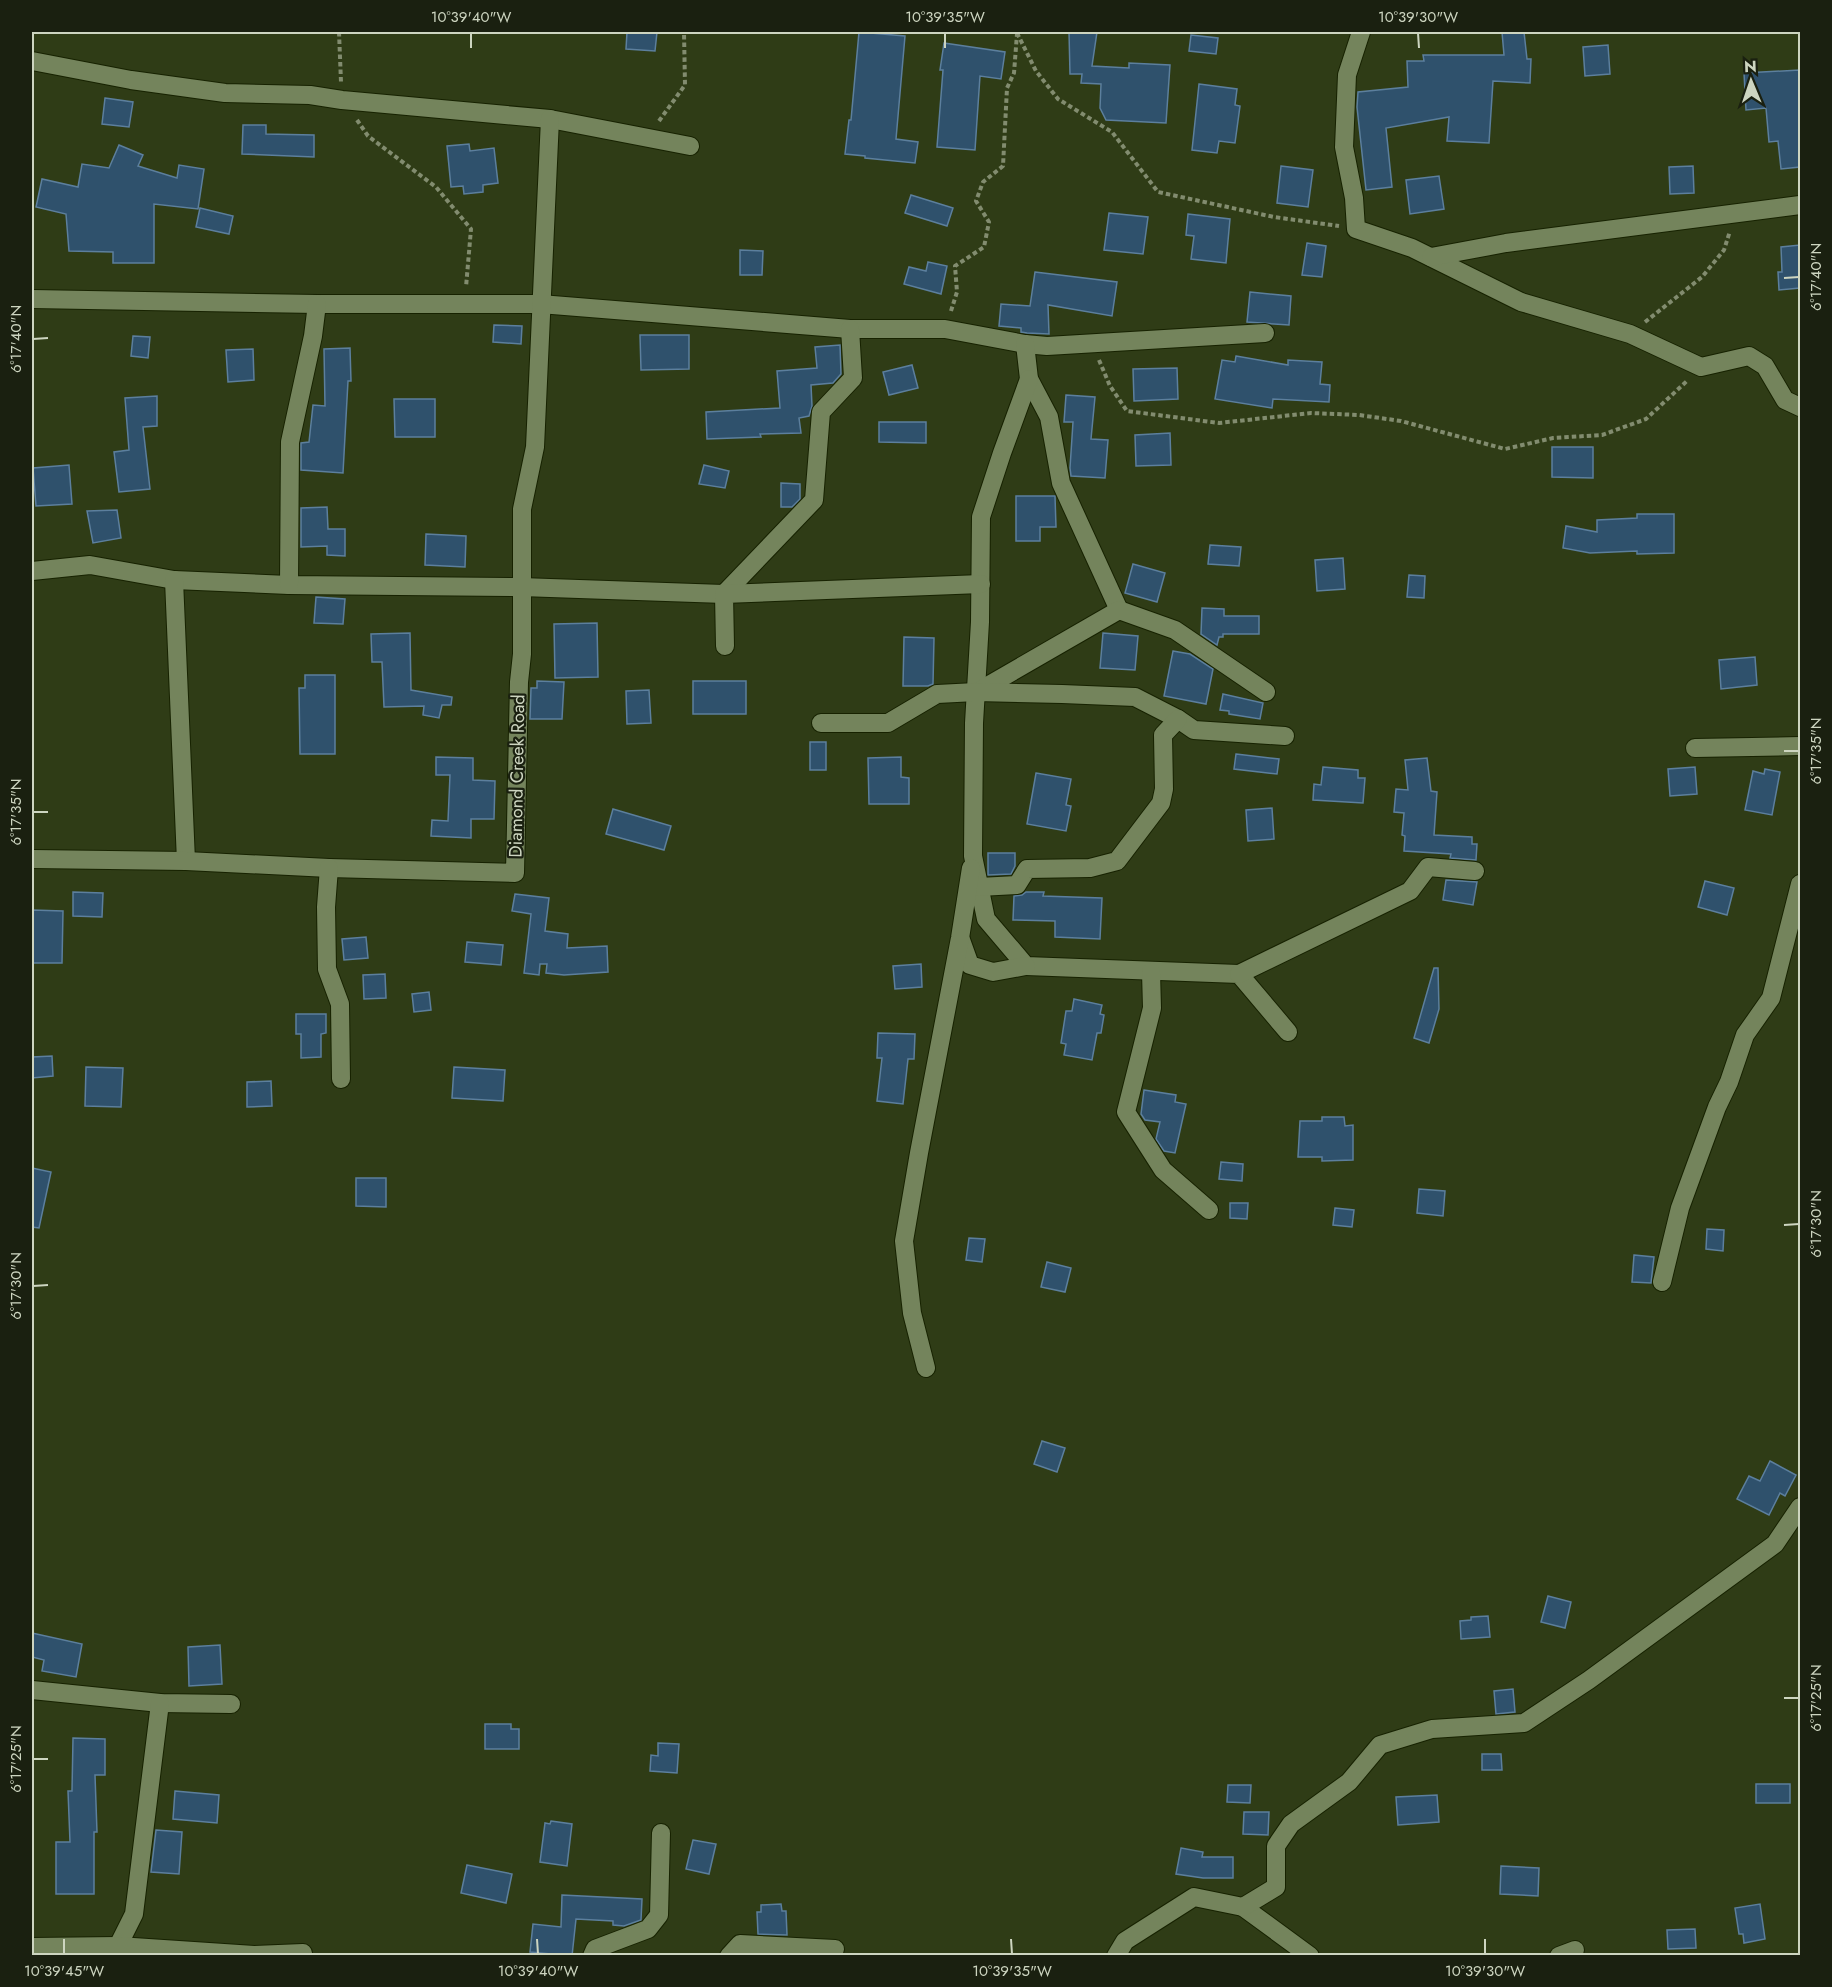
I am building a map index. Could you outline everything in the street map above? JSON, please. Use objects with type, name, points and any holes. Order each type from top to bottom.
[{"type":"street","points":[[1361,32],[1347,75],[1344,147],[1354,198],[1356,229],[1431,256],[1521,303],[1630,334],[1701,367],[1749,356],[1765,366],[1785,400],[1800,407]]},
{"type":"street","points":[[32,61],[131,80],[225,93],[310,95],[342,100],[550,118],[690,146]]},
{"type":"street","name":"Diamond Creek Road","points":[[32,859],[186,861],[515,873],[519,682],[522,654],[520,587],[522,509],[535,447],[550,118]]},
{"type":"street","points":[[1431,256],[1506,243],[1800,206]]},
{"type":"street","points":[[32,299],[317,304],[540,304],[850,329],[945,329],[1047,346],[1265,333]]},
{"type":"street","points":[[289,585],[290,442],[313,336],[317,304]]},
{"type":"street","points":[[725,646],[724,594],[814,500],[821,412],[853,378],[850,329]]},
{"type":"street","points":[[1025,344],[1029,379],[1049,417],[1061,483],[1119,610],[1174,630],[1266,693]]},
{"type":"street","points":[[926,1368],[912,1313],[904,1241],[973,856],[981,517],[1029,379]]},
{"type":"street","points":[[32,571],[90,566],[174,580],[289,585],[520,587],[724,594],[981,584]]},
{"type":"street","points":[[174,580],[186,861]]},
{"type":"street","points":[[976,692],[1119,610]]},
{"type":"street","points":[[821,723],[888,723],[937,694],[976,692],[1135,697],[1194,730],[1285,736]]},
{"type":"street","points":[[979,886],[1017,885],[1027,868],[1090,868],[1117,861],[1161,803],[1164,789],[1163,735],[1178,719]]},
{"type":"street","points":[[1695,748],[1800,746]]},
{"type":"street","points":[[973,856],[986,919],[1026,966]]},
{"type":"street","points":[[960,938],[970,965],[993,972],[1026,966],[1239,974],[1410,891],[1428,867],[1474,871]]},
{"type":"street","points":[[329,868],[326,907],[327,969],[340,1004],[341,1079]]},
{"type":"street","points":[[1662,1282],[1680,1208],[1717,1107],[1729,1082],[1745,1035],[1771,998],[1800,884]]},
{"type":"street","points":[[1151,972],[1152,1008],[1126,1112],[1163,1170],[1209,1210]]},
{"type":"street","points":[[1239,974],[1288,1032]]},
{"type":"street","points":[[1243,1907],[1276,1887],[1276,1846],[1291,1824],[1349,1782],[1380,1745],[1432,1729],[1524,1723],[1599,1673],[1775,1544],[1800,1507]]},
{"type":"street","points":[[32,1690],[160,1703],[231,1704]]},
{"type":"street","points":[[118,1946],[134,1914],[160,1703]]},
{"type":"street","points":[[592,1956],[595,1949],[648,1929],[659,1915],[661,1833]]},
{"type":"street","points":[[1116,1956],[1125,1941],[1194,1897],[1243,1907],[1310,1956]]},
{"type":"street","points":[[729,1956],[740,1944],[835,1949]]},
{"type":"street","points":[[32,1947],[118,1946],[254,1955],[303,1953]]},
{"type":"path","points":[[339,32],[342,100],[368,136],[436,187],[471,229],[465,303]]},
{"type":"path","points":[[647,138],[685,85],[684,32]]},
{"type":"path","points":[[1017,32],[1036,71],[1058,99],[1112,132],[1158,192],[1274,217],[1356,229]]},
{"type":"path","points":[[945,329],[957,292],[956,266],[984,247],[989,222],[976,201],[982,182],[1003,166],[1006,88],[1014,73],[1017,32]]},
{"type":"path","points":[[1630,334],[1702,277],[1724,250],[1735,215]]},
{"type":"path","points":[[1091,343],[1110,386],[1127,411],[1220,423],[1311,413],[1359,415],[1401,421],[1505,449],[1553,438],[1602,435],[1646,419],[1701,367]]},
{"type":"building","points":[[627,32],[657,32],[655,51],[626,49]]},
{"type":"building","points":[[859,32],[905,36],[896,139],[918,142],[915,163],[845,154],[849,120],[851,120]]},
{"type":"building","points":[[1069,32],[1097,32],[1092,66],[1129,68],[1129,63],[1170,65],[1166,123],[1106,120],[1100,108],[1101,84],[1081,83],[1082,74],[1070,74]]},
{"type":"building","points":[[1502,32],[1524,32],[1527,59],[1531,59],[1530,83],[1493,81],[1489,143],[1447,141],[1449,117],[1386,128],[1392,187],[1366,190],[1357,107],[1358,92],[1408,87],[1407,61],[1424,61],[1423,55],[1504,55]]},
{"type":"building","points":[[1191,35],[1218,38],[1216,54],[1189,51]]},
{"type":"building","points":[[944,43],[1005,52],[1001,79],[980,76],[975,150],[937,147],[943,70],[940,70]]},
{"type":"building","points":[[1608,45],[1610,74],[1585,76],[1583,47]]},
{"type":"building","points":[[1800,70],[1800,167],[1781,169],[1778,141],[1769,142],[1766,108],[1746,110],[1744,73]]},
{"type":"building","points":[[1199,84],[1237,89],[1235,105],[1240,106],[1235,143],[1219,141],[1217,153],[1192,150]]},
{"type":"building","points":[[105,98],[133,102],[129,127],[102,124]]},
{"type":"building","points":[[243,125],[266,125],[266,134],[314,135],[314,157],[242,154]]},
{"type":"building","points":[[469,144],[470,151],[494,148],[498,183],[483,185],[483,192],[464,194],[463,186],[451,187],[447,146]]},
{"type":"building","points":[[119,145],[143,155],[138,166],[177,178],[179,165],[204,169],[198,209],[154,204],[154,263],[113,263],[113,252],[69,251],[66,214],[36,207],[42,179],[78,187],[82,164],[109,168]]},
{"type":"building","points":[[1281,166],[1313,170],[1308,207],[1277,203]]},
{"type":"building","points":[[1693,166],[1694,193],[1670,194],[1669,167]]},
{"type":"building","points":[[1439,176],[1444,209],[1410,214],[1406,180]]},
{"type":"building","points":[[911,195],[953,208],[947,226],[905,213]]},
{"type":"building","points":[[200,208],[233,216],[229,234],[196,227]]},
{"type":"building","points":[[1109,213],[1148,217],[1143,254],[1104,250]]},
{"type":"building","points":[[1188,214],[1230,219],[1226,263],[1191,259],[1194,236],[1186,235]]},
{"type":"building","points":[[1307,243],[1326,246],[1322,277],[1302,275]]},
{"type":"building","points":[[1800,245],[1800,288],[1779,290],[1778,272],[1782,272],[1781,247]]},
{"type":"building","points":[[740,250],[763,251],[762,275],[740,275]]},
{"type":"building","points":[[928,262],[947,266],[941,294],[904,284],[909,267],[926,271]]},
{"type":"building","points":[[1035,272],[1117,282],[1112,316],[1048,305],[1049,334],[1027,333],[1021,332],[1021,328],[999,326],[1001,304],[1030,306]]},
{"type":"building","points":[[1250,292],[1291,296],[1289,325],[1247,322]]},
{"type":"building","points":[[494,325],[522,326],[521,344],[493,342]]},
{"type":"building","points":[[640,335],[689,335],[689,369],[641,370]]},
{"type":"building","points":[[133,336],[150,337],[148,358],[131,356]]},
{"type":"building","points":[[840,345],[841,374],[833,383],[811,385],[812,406],[809,416],[799,418],[801,433],[707,439],[706,412],[780,408],[777,371],[817,368],[815,347]]},
{"type":"building","points":[[350,348],[351,381],[348,381],[343,473],[301,470],[301,443],[309,442],[313,405],[325,406],[324,349]]},
{"type":"building","points":[[253,349],[254,380],[228,382],[226,350]]},
{"type":"building","points":[[1236,356],[1288,365],[1288,360],[1322,362],[1320,384],[1330,385],[1329,402],[1273,399],[1272,408],[1215,399],[1222,360],[1235,362]]},
{"type":"building","points":[[912,365],[918,388],[889,395],[883,372]]},
{"type":"building","points":[[1177,368],[1178,399],[1134,401],[1133,369]]},
{"type":"building","points":[[1066,395],[1095,397],[1091,439],[1108,440],[1105,478],[1071,476],[1073,422],[1064,422]]},
{"type":"building","points":[[157,396],[157,426],[143,427],[150,489],[119,492],[114,452],[129,450],[125,398]]},
{"type":"building","points":[[394,399],[435,399],[435,437],[395,437]]},
{"type":"building","points":[[879,422],[926,422],[926,443],[879,442]]},
{"type":"building","points":[[1170,433],[1171,465],[1136,466],[1135,435]]},
{"type":"building","points":[[1552,447],[1593,447],[1593,478],[1552,477]]},
{"type":"building","points":[[69,465],[72,504],[36,506],[33,468]]},
{"type":"building","points":[[704,465],[729,471],[725,488],[699,484]]},
{"type":"building","points":[[781,483],[800,484],[800,499],[792,507],[781,507]]},
{"type":"building","points":[[1016,496],[1055,496],[1056,527],[1040,527],[1040,541],[1016,541]]},
{"type":"building","points":[[327,507],[328,529],[345,529],[345,556],[327,555],[327,546],[301,547],[301,508]]},
{"type":"building","points":[[117,510],[121,538],[93,543],[87,511]]},
{"type":"building","points":[[1637,514],[1674,514],[1674,553],[1637,554],[1637,551],[1590,553],[1563,548],[1566,526],[1597,532],[1597,520],[1637,518]]},
{"type":"building","points":[[426,534],[466,536],[465,567],[425,565]]},
{"type":"building","points":[[1210,545],[1241,547],[1239,566],[1208,564]]},
{"type":"building","points":[[1343,558],[1345,589],[1317,591],[1315,560]]},
{"type":"building","points":[[1133,564],[1165,573],[1157,602],[1125,593]]},
{"type":"building","points":[[1409,575],[1425,576],[1424,598],[1407,597]]},
{"type":"building","points":[[316,597],[345,599],[343,624],[314,623]]},
{"type":"building","points":[[1202,608],[1224,609],[1224,616],[1259,616],[1259,634],[1223,634],[1223,637],[1219,637],[1217,645],[1201,634]]},
{"type":"building","points":[[597,623],[598,677],[555,678],[554,624]]},
{"type":"building","points":[[410,633],[411,690],[452,697],[451,705],[442,705],[439,718],[423,715],[424,706],[384,707],[382,662],[372,662],[371,634]]},
{"type":"building","points":[[1103,633],[1138,636],[1135,670],[1100,668]]},
{"type":"building","points":[[904,637],[934,638],[933,684],[903,686]]},
{"type":"building","points":[[1173,651],[1190,654],[1213,669],[1206,704],[1164,696]]},
{"type":"building","points":[[1755,657],[1757,685],[1721,689],[1719,660]]},
{"type":"building","points":[[305,675],[335,675],[335,754],[300,754],[299,688],[305,688]]},
{"type":"building","points":[[537,681],[564,682],[562,719],[530,719],[531,688],[537,688]]},
{"type":"building","points":[[693,681],[746,681],[746,714],[693,714]]},
{"type":"building","points":[[649,690],[651,723],[627,724],[626,691]]},
{"type":"building","points":[[1223,694],[1263,703],[1260,719],[1229,714],[1229,711],[1220,710]]},
{"type":"building","points":[[810,742],[826,742],[826,770],[810,770]]},
{"type":"building","points":[[1236,754],[1279,759],[1277,774],[1234,769]]},
{"type":"building","points":[[436,757],[473,758],[473,780],[495,781],[494,819],[471,819],[471,838],[431,836],[432,820],[448,821],[450,775],[436,775]]},
{"type":"building","points":[[901,757],[901,777],[909,778],[909,804],[869,804],[868,758]]},
{"type":"building","points":[[1427,758],[1431,791],[1437,792],[1434,835],[1472,837],[1472,844],[1477,844],[1476,860],[1450,858],[1451,854],[1404,851],[1405,836],[1402,835],[1404,813],[1394,812],[1396,789],[1408,790],[1405,760]]},
{"type":"building","points":[[1323,767],[1358,770],[1358,778],[1365,778],[1363,803],[1313,800],[1314,784],[1321,785]]},
{"type":"building","points":[[1695,767],[1697,794],[1670,796],[1668,769]]},
{"type":"building","points":[[1765,769],[1780,772],[1772,815],[1745,810],[1753,771],[1764,774]]},
{"type":"building","points":[[1036,773],[1071,779],[1066,805],[1071,806],[1066,831],[1027,824]]},
{"type":"building","points":[[1272,808],[1274,839],[1248,841],[1246,810]]},
{"type":"building","points":[[613,809],[671,826],[664,850],[606,834]]},
{"type":"building","points":[[988,853],[1015,853],[1015,866],[1011,874],[988,875]]},
{"type":"building","points":[[1446,880],[1477,882],[1473,905],[1443,900]]},
{"type":"building","points":[[1705,881],[1734,888],[1727,915],[1698,907]]},
{"type":"building","points":[[73,892],[103,893],[102,917],[73,916]]},
{"type":"building","points":[[1026,892],[1044,892],[1043,896],[1102,898],[1100,939],[1055,937],[1055,921],[1013,920],[1014,896]]},
{"type":"building","points":[[515,894],[549,898],[545,931],[568,934],[567,948],[607,946],[608,972],[564,975],[546,973],[547,964],[540,964],[539,975],[524,973],[531,914],[512,911]]},
{"type":"building","points":[[32,910],[63,911],[62,963],[32,963]]},
{"type":"building","points":[[366,937],[368,958],[344,960],[342,939]]},
{"type":"building","points":[[467,942],[503,945],[501,965],[465,962]]},
{"type":"building","points":[[921,964],[922,987],[895,989],[893,966]]},
{"type":"building","points":[[1434,968],[1438,968],[1439,1009],[1429,1043],[1414,1038]]},
{"type":"building","points":[[385,974],[386,998],[364,999],[363,975]]},
{"type":"building","points":[[429,992],[431,1010],[414,1012],[412,994]]},
{"type":"building","points":[[1074,999],[1102,1005],[1100,1014],[1104,1015],[1101,1033],[1097,1033],[1092,1060],[1064,1055],[1066,1044],[1061,1043],[1066,1011],[1072,1011]]},
{"type":"building","points":[[296,1014],[326,1014],[326,1033],[321,1034],[321,1057],[301,1058],[301,1034],[296,1034]]},
{"type":"building","points":[[878,1033],[915,1034],[914,1059],[908,1059],[903,1104],[877,1101],[882,1058],[877,1058]]},
{"type":"building","points":[[52,1056],[53,1076],[32,1078],[32,1057]]},
{"type":"building","points":[[86,1067],[123,1068],[121,1107],[85,1106]]},
{"type":"building","points":[[454,1067],[505,1070],[503,1101],[452,1098]]},
{"type":"building","points":[[271,1081],[272,1106],[247,1107],[247,1082]]},
{"type":"building","points":[[1144,1090],[1176,1095],[1175,1102],[1186,1104],[1175,1153],[1164,1151],[1156,1139],[1160,1122],[1145,1120],[1141,1114]]},
{"type":"building","points":[[1322,1117],[1344,1117],[1345,1126],[1353,1125],[1353,1160],[1322,1161],[1322,1157],[1298,1157],[1300,1121],[1322,1121]]},
{"type":"building","points":[[1221,1162],[1243,1164],[1242,1181],[1219,1179]]},
{"type":"building","points":[[32,1168],[51,1172],[39,1228],[32,1227]]},
{"type":"building","points":[[356,1178],[386,1178],[386,1207],[356,1206]]},
{"type":"building","points":[[1419,1189],[1445,1191],[1443,1216],[1417,1213]]},
{"type":"building","points":[[1230,1203],[1248,1203],[1247,1219],[1230,1218]]},
{"type":"building","points":[[1335,1208],[1354,1210],[1352,1227],[1333,1225]]},
{"type":"building","points":[[1707,1229],[1724,1230],[1723,1251],[1706,1249]]},
{"type":"building","points":[[969,1238],[985,1239],[982,1262],[966,1260]]},
{"type":"building","points":[[1634,1255],[1654,1257],[1651,1283],[1632,1282]]},
{"type":"building","points":[[1047,1262],[1071,1268],[1065,1292],[1041,1287]]},
{"type":"building","points":[[1042,1441],[1065,1448],[1057,1472],[1034,1464]]},
{"type":"building","points":[[1770,1461],[1796,1475],[1785,1496],[1780,1493],[1769,1515],[1737,1499],[1749,1476],[1760,1481]]},
{"type":"building","points":[[1548,1596],[1571,1602],[1565,1628],[1541,1622]]},
{"type":"building","points":[[1488,1616],[1490,1637],[1461,1639],[1460,1621],[1471,1620],[1471,1617]]},
{"type":"building","points":[[32,1633],[82,1644],[76,1677],[42,1671],[44,1660],[32,1657]]},
{"type":"building","points":[[220,1645],[222,1684],[189,1686],[188,1647]]},
{"type":"building","points":[[1513,1689],[1515,1712],[1496,1714],[1494,1691]]},
{"type":"building","points":[[485,1724],[511,1724],[511,1729],[519,1729],[519,1749],[485,1749]]},
{"type":"building","points":[[73,1738],[105,1739],[105,1775],[95,1775],[97,1832],[94,1832],[94,1894],[56,1894],[56,1842],[70,1842],[68,1791],[72,1791]]},
{"type":"building","points":[[658,1743],[679,1744],[677,1773],[650,1771],[651,1755],[658,1756]]},
{"type":"building","points":[[1482,1754],[1501,1754],[1502,1770],[1482,1770]]},
{"type":"building","points":[[1756,1784],[1790,1784],[1790,1803],[1756,1803]]},
{"type":"building","points":[[1228,1785],[1251,1785],[1250,1803],[1227,1802]]},
{"type":"building","points":[[175,1791],[219,1795],[217,1823],[173,1819]]},
{"type":"building","points":[[1437,1795],[1439,1822],[1398,1825],[1396,1797]]},
{"type":"building","points":[[1244,1812],[1269,1812],[1268,1835],[1243,1834]]},
{"type":"building","points":[[551,1821],[572,1824],[567,1866],[540,1862],[545,1823],[550,1824]]},
{"type":"building","points":[[156,1830],[182,1832],[179,1874],[151,1872]]},
{"type":"building","points":[[693,1840],[716,1844],[709,1874],[686,1869]]},
{"type":"building","points":[[1181,1848],[1203,1852],[1202,1857],[1233,1857],[1233,1878],[1203,1878],[1176,1874]]},
{"type":"building","points":[[467,1865],[512,1874],[506,1903],[461,1893]]},
{"type":"building","points":[[1501,1866],[1539,1868],[1538,1896],[1500,1894]]},
{"type":"building","points":[[562,1895],[642,1899],[641,1920],[624,1926],[613,1925],[613,1921],[576,1919],[572,1956],[530,1952],[533,1924],[561,1927]]},
{"type":"building","points":[[781,1904],[782,1911],[786,1911],[787,1935],[758,1934],[757,1912],[761,1912],[761,1905]]},
{"type":"building","points":[[1760,1904],[1765,1939],[1744,1943],[1743,1934],[1739,1934],[1735,1908]]},
{"type":"building","points":[[1695,1929],[1696,1948],[1668,1949],[1667,1930]]}]
